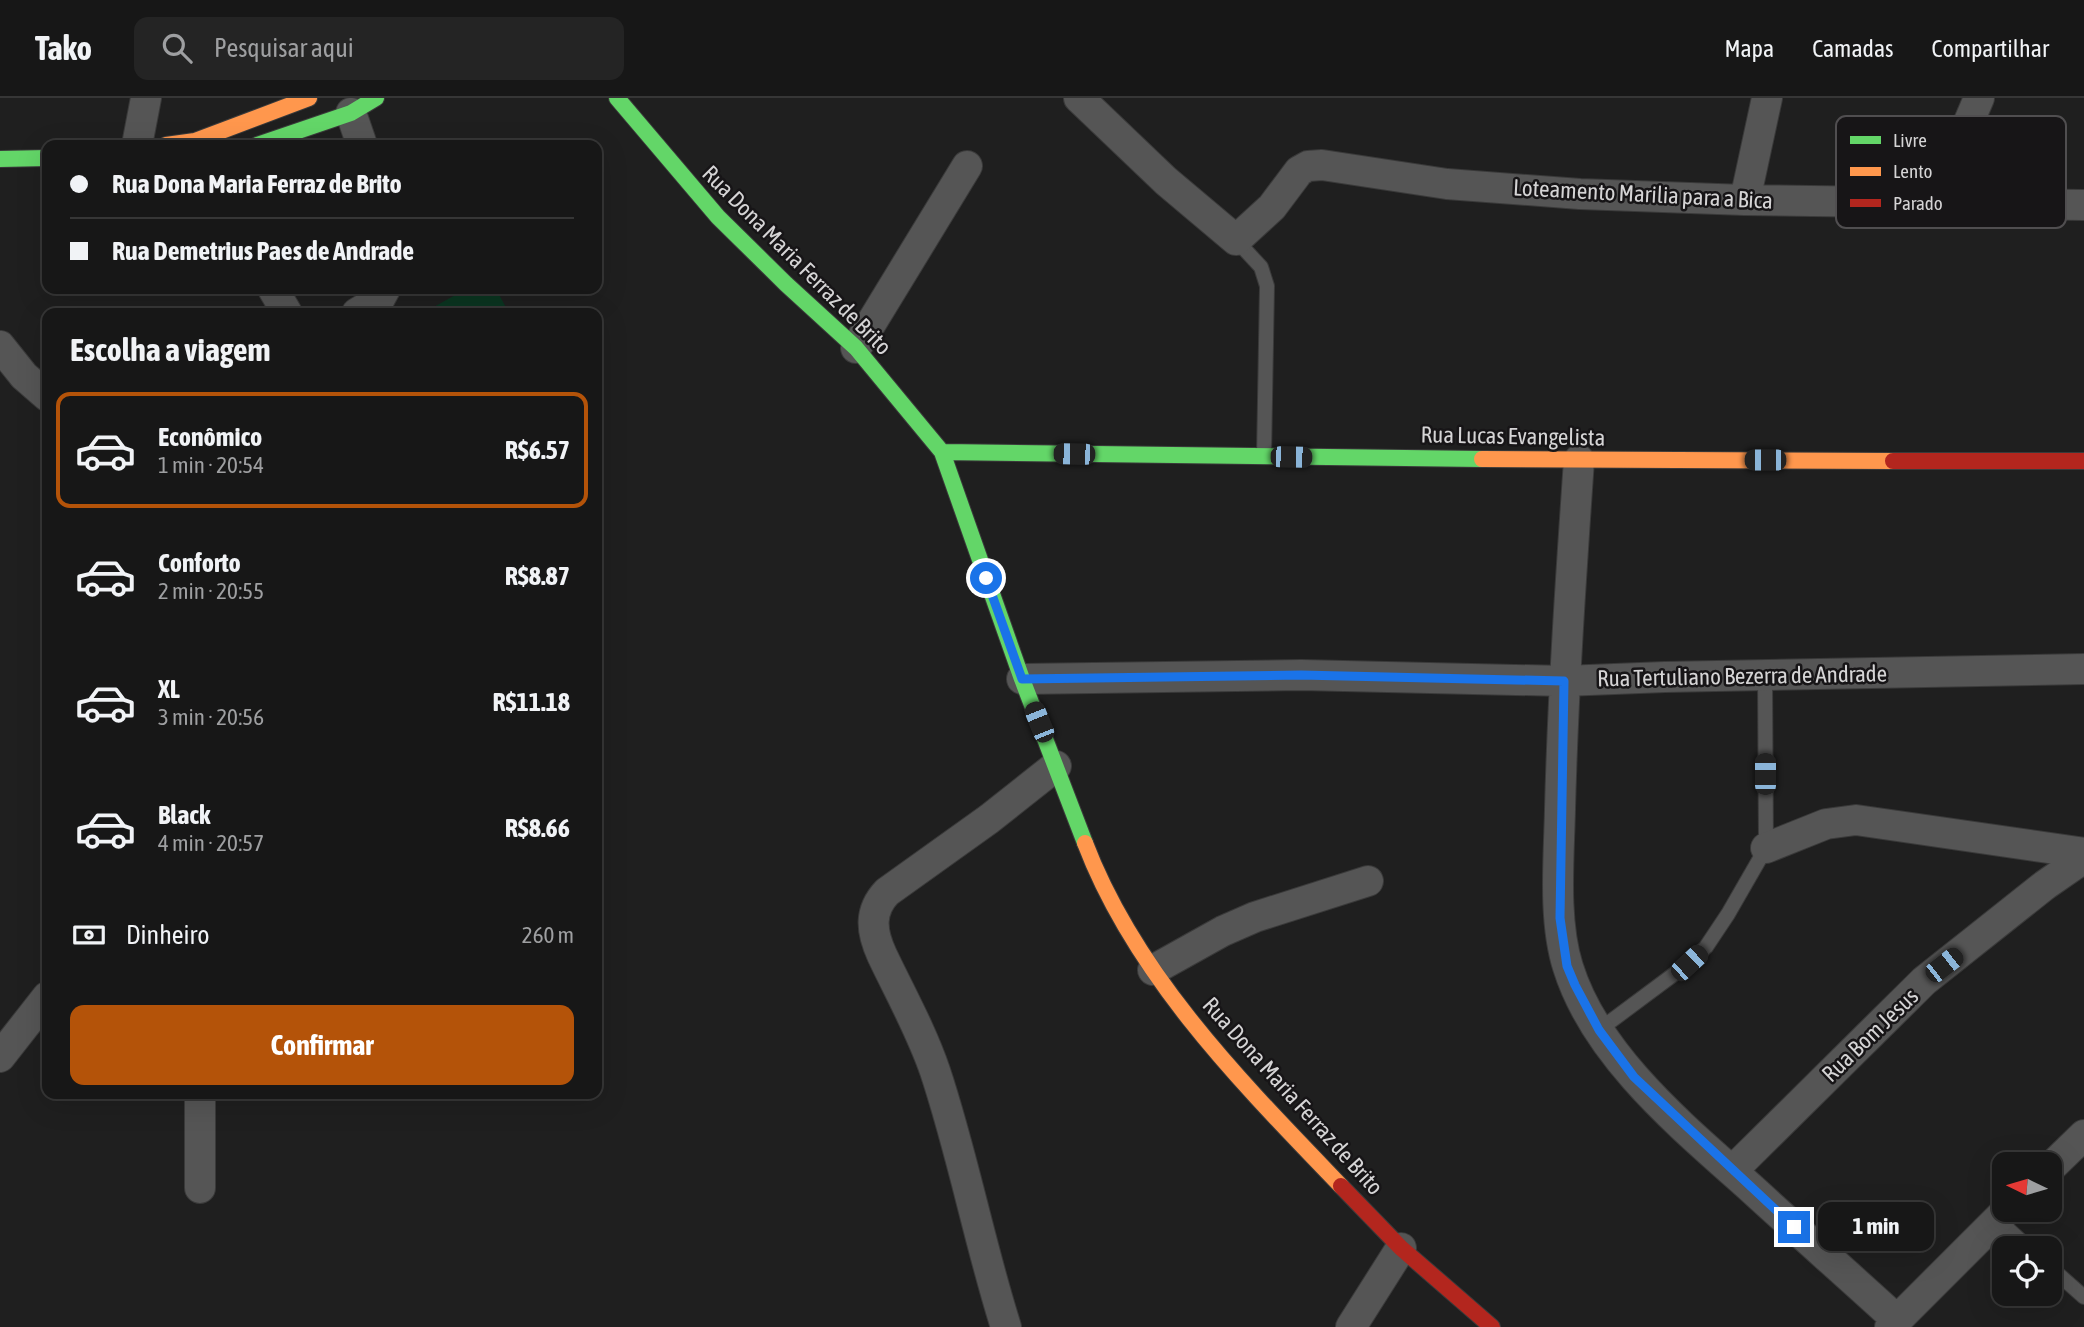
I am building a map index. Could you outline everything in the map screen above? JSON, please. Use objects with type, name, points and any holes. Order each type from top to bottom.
[{"type":"street","points":[[138,140],[146,98]]},
{"type":"street","points":[[204,140],[309,98]]},
{"type":"street","name":"Rua Dona Maria Ferraz de Brito","points":[[617,98],[718,216],[786,284],[856,348],[942,452],[1022,679],[1093,864],[1153,970],[1228,1065],[1401,1248],[1492,1327]]},
{"type":"street","points":[[1079,98],[1166,181],[1236,240]]},
{"type":"street","points":[[1745,200],[1767,98]]},
{"type":"street","points":[[1971,116],[1979,98]]},
{"type":"street","points":[[270,140],[364,105],[362,140]]},
{"type":"street","points":[[0,159],[42,158]]},
{"type":"street","name":"Loteamento Marilia para a Bica","points":[[1236,240],[1272,206],[1299,171],[1314,165],[1331,165],[1447,184],[1580,194],[1836,202]]},
{"type":"street","points":[[856,348],[967,166]]},
{"type":"street","name":"Loteamento Marilia para a Bica","points":[[2066,205],[2084,205]]},
{"type":"street","points":[[365,308],[379,300],[382,294]]},
{"type":"street","points":[[0,346],[24,376],[42,392]]},
{"type":"street","name":"Rua Lucas Evangelista","points":[[942,452],[1579,460],[2084,461]]},
{"type":"street","points":[[1579,460],[1564,681],[1560,918],[1567,966],[1599,1030],[1634,1077],[1893,1324],[1995,1222]]},
{"type":"street","name":"Rua Tertuliano Bezerra de Andrade","points":[[1022,679],[1301,675],[1564,681],[2084,669]]},
{"type":"street","points":[[1006,1327],[934,1070],[915,1020],[874,936],[872,920],[876,905],[895,885],[989,820],[1056,766]]},
{"type":"street","points":[[1766,848],[1826,824],[1856,820],[2084,853]]},
{"type":"street","name":"Rua Bom Jesus","points":[[1732,1171],[1924,981],[2045,885],[2084,859]]},
{"type":"street","points":[[1153,970],[1223,931],[1255,917],[1368,881]]},
{"type":"street","points":[[0,1057],[42,1003]]},
{"type":"street","points":[[200,1099],[200,1188]]},
{"type":"street","points":[[2062,1156],[2084,1135]]},
{"type":"street","points":[[1351,1327],[1401,1248]]},
{"type":"lane","points":[[1236,240],[1261,267],[1267,286],[1264,456]]},
{"type":"lane","points":[[1599,1030],[1689,963],[1706,947],[1766,848],[1765,675]]},
{"type":"lane","points":[[2009,1222],[2020,1236]]},
{"type":"lane","points":[[2062,1278],[2084,1297]]},
{"type":"green space","points":[[457,294],[499,294],[506,308],[432,308]]},
{"type":"traffic: fast","points":[[272,140],[351,113],[376,98]]},
{"type":"traffic: fast","points":[[617,98],[718,217],[856,348],[942,452],[1022,679],[1085,843]]},
{"type":"traffic: fast","points":[[0,159],[42,158]]},
{"type":"traffic: fast","points":[[942,452],[1482,459]]},
{"type":"traffic: slow","points":[[198,140],[309,98]]},
{"type":"traffic: slow","points":[[1482,459],[1893,461]]},
{"type":"traffic: slow","points":[[1085,843],[1107,892],[1133,939],[1163,984],[1196,1027],[1267,1109],[1341,1186]]},
{"type":"traffic: jam","points":[[1893,461],[2084,461]]},
{"type":"traffic: jam","points":[[1341,1186],[1401,1248],[1492,1327]]},
{"type":"route","points":[[986,578],[1022,679],[1301,675],[1564,681],[1560,918],[1567,966],[1575,985],[1599,1030],[1634,1077],[1794,1227]]}]
